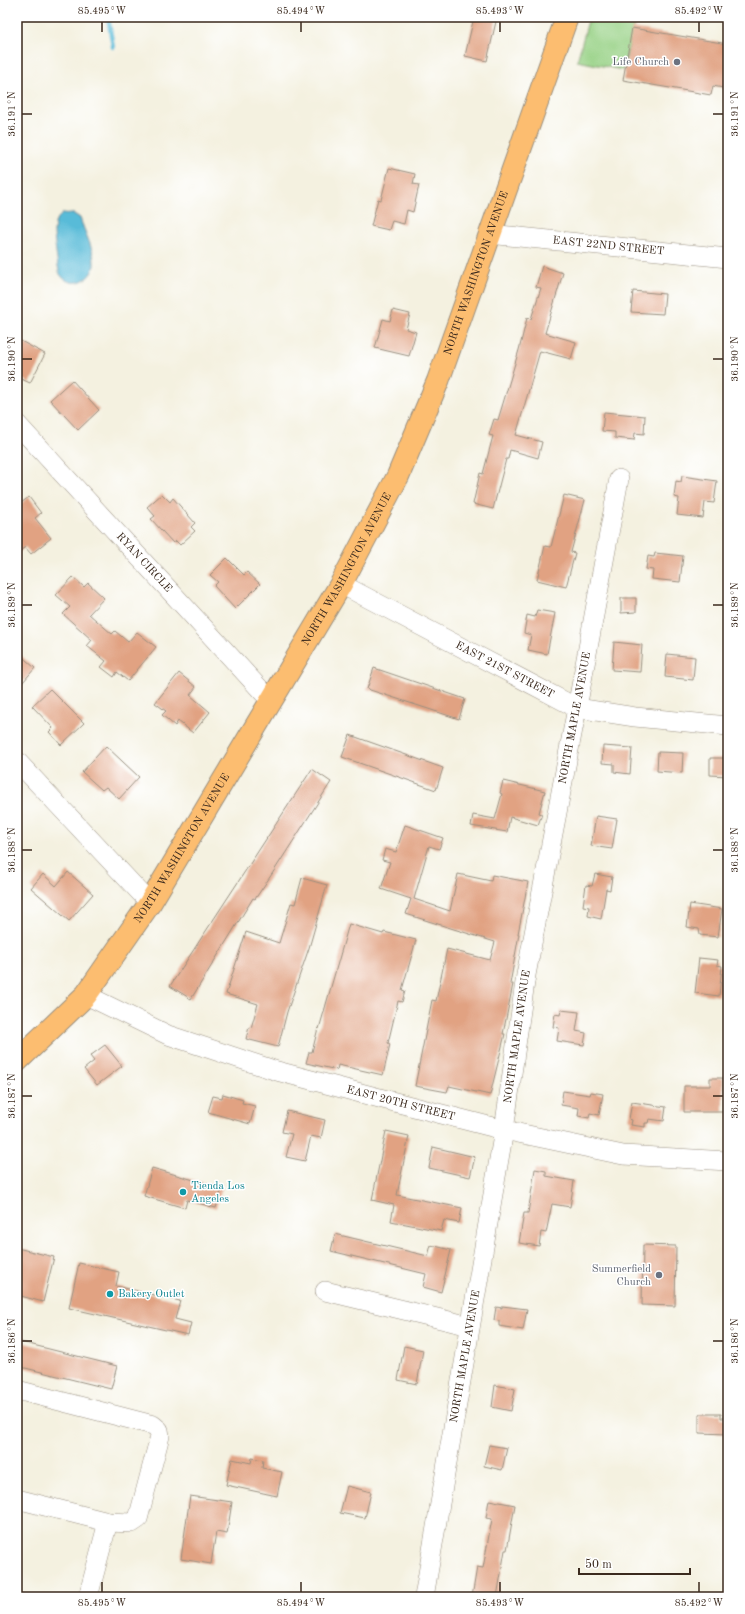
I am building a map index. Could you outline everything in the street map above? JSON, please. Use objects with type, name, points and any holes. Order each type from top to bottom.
[{"type":"main road","name":"NORTH WASHINGTON AVENUE","points":[[17,1061],[86,994],[150,903],[341,584],[401,469],[438,382],[489,234],[567,17]]},
{"type":"street","name":"EAST 22ND STREET","points":[[489,234],[728,258]]},
{"type":"street","name":"RYAN CIRCLE","points":[[17,424],[271,701]]},
{"type":"street","name":"NORTH MAPLE AVENUE","points":[[424,1597],[504,1130],[526,975],[619,479]]},
{"type":"street","name":"EAST 21ST STREET","points":[[341,584],[577,708],[635,717],[728,726]]},
{"type":"street","points":[[17,761],[150,903]]},
{"type":"street","name":"EAST 20TH STREET","points":[[86,994],[168,1035],[277,1071],[504,1130],[623,1155],[728,1161]]},
{"type":"street","points":[[325,1291],[470,1326]]},
{"type":"street","points":[[17,1390],[153,1425],[159,1430],[160,1436],[138,1519],[132,1523],[108,1522],[17,1499]]},
{"type":"street","points":[[88,1597],[108,1522]]},
{"type":"green space","points":[[589,17],[636,17],[623,70],[577,61]]},
{"type":"water","points":[[63,213],[74,214],[80,218],[93,254],[94,265],[92,271],[80,282],[69,282],[64,279],[59,272],[54,230],[56,220]]},
{"type":"building","points":[[474,17],[497,17],[487,61],[465,56]]},
{"type":"building","name":"Life Church","points":[[632,28],[728,44],[728,89],[713,86],[711,95],[623,80]]},
{"type":"building","points":[[389,168],[415,174],[413,184],[419,185],[413,212],[407,210],[404,224],[392,221],[389,230],[371,226],[378,199],[381,200]]},
{"type":"building","points":[[542,266],[563,273],[545,333],[576,342],[571,359],[540,351],[516,435],[542,442],[538,458],[510,450],[508,459],[506,459],[493,509],[473,504],[480,473],[483,474],[493,436],[489,435],[494,419],[498,420],[527,318],[531,319],[541,288],[536,287]]},
{"type":"building","points":[[633,291],[665,294],[663,314],[631,312]]},
{"type":"building","points":[[393,310],[410,314],[406,329],[416,332],[409,356],[375,348],[383,319],[390,321]]},
{"type":"building","points":[[17,339],[45,354],[30,383],[17,377]]},
{"type":"building","points":[[72,380],[99,410],[78,430],[50,400]]},
{"type":"building","points":[[604,412],[645,416],[644,434],[635,433],[634,440],[615,438],[615,432],[602,431]]},
{"type":"building","points":[[682,476],[717,481],[714,503],[705,502],[703,518],[677,515],[679,498],[674,497],[676,481],[681,482]]},
{"type":"building","points":[[162,494],[170,502],[173,498],[195,523],[191,527],[195,531],[180,545],[176,541],[173,543],[151,519],[155,516],[147,507]]},
{"type":"building","points":[[564,495],[585,500],[571,552],[575,553],[566,587],[537,580],[545,546],[551,547]]},
{"type":"building","points":[[29,497],[41,513],[35,518],[51,538],[31,554],[25,547],[17,554],[17,506]]},
{"type":"building","points":[[655,553],[683,556],[680,582],[652,579],[653,570],[646,569],[648,556],[654,557]]},
{"type":"building","points":[[227,558],[244,575],[247,572],[260,584],[235,609],[214,586],[218,582],[210,575]]},
{"type":"building","points":[[73,577],[84,587],[88,583],[104,598],[89,614],[112,634],[115,631],[128,642],[137,632],[156,647],[128,681],[117,672],[114,677],[101,667],[106,661],[87,646],[92,640],[63,614],[70,607],[56,595]]},
{"type":"building","points":[[621,598],[636,598],[636,612],[621,613]]},
{"type":"building","points":[[537,610],[555,613],[547,654],[528,650],[531,635],[524,633],[527,615],[535,617]]},
{"type":"building","points":[[614,642],[642,645],[640,672],[612,670]]},
{"type":"building","points":[[17,652],[35,668],[17,689]]},
{"type":"building","points":[[667,654],[695,657],[693,680],[665,677]]},
{"type":"building","points":[[374,668],[465,699],[459,719],[367,689]]},
{"type":"building","points":[[179,673],[196,687],[190,695],[210,712],[193,733],[178,721],[175,726],[162,715],[166,711],[155,703]]},
{"type":"building","points":[[50,689],[84,723],[61,745],[49,732],[53,728],[32,706]]},
{"type":"building","points":[[350,735],[443,768],[436,790],[342,757]]},
{"type":"building","points":[[106,746],[139,777],[119,799],[106,787],[102,790],[82,772]]},
{"type":"building","points":[[603,746],[632,748],[630,774],[614,772],[614,764],[602,763]]},
{"type":"building","points":[[658,752],[683,753],[682,773],[657,771]]},
{"type":"building","points":[[710,758],[728,758],[728,776],[710,775]]},
{"type":"building","points":[[312,769],[331,782],[272,874],[255,899],[253,898],[191,999],[170,986]]},
{"type":"building","points":[[503,781],[545,791],[539,813],[542,814],[538,825],[510,817],[507,832],[471,826],[473,815],[495,819],[502,794],[500,793]]},
{"type":"building","points":[[596,816],[617,819],[612,849],[591,846]]},
{"type":"building","points":[[405,825],[443,838],[439,849],[429,846],[414,899],[450,911],[458,874],[491,881],[492,875],[528,882],[510,984],[513,984],[503,1034],[505,1034],[490,1095],[449,1086],[447,1092],[415,1086],[432,1000],[436,1001],[447,949],[490,960],[495,942],[406,914],[411,899],[381,889],[390,862],[382,860],[385,849],[396,852]]},
{"type":"building","points":[[68,872],[93,894],[69,921],[31,888],[43,874],[56,886]]},
{"type":"building","points":[[595,874],[612,877],[610,890],[606,889],[601,919],[588,916],[589,907],[583,906],[586,885],[592,886]]},
{"type":"building","points":[[302,878],[327,885],[309,948],[287,1012],[278,1047],[246,1039],[258,1004],[226,994],[246,932],[279,943],[291,903],[295,904]]},
{"type":"building","points":[[690,904],[722,909],[718,937],[700,935],[699,929],[687,927]]},
{"type":"building","points":[[349,924],[383,934],[384,932],[416,940],[402,990],[405,991],[402,1002],[398,1001],[388,1043],[390,1044],[383,1075],[338,1065],[337,1070],[306,1063],[309,1052],[312,1052]]},
{"type":"building","points":[[699,958],[718,960],[717,965],[722,966],[719,996],[695,993]]},
{"type":"building","points":[[561,1010],[579,1012],[576,1031],[586,1033],[584,1045],[557,1041],[559,1028],[553,1027],[555,1014],[560,1015]]},
{"type":"building","points":[[105,1045],[122,1066],[97,1085],[84,1069],[94,1061],[90,1056]]},
{"type":"building","points":[[710,1078],[723,1078],[723,1112],[684,1112],[684,1086],[710,1086]]},
{"type":"building","points":[[563,1091],[590,1095],[591,1092],[603,1094],[599,1115],[590,1113],[589,1118],[578,1116],[579,1108],[561,1105]]},
{"type":"building","points":[[223,1094],[243,1100],[242,1103],[255,1106],[250,1124],[208,1112],[213,1096],[222,1098]]},
{"type":"building","points":[[632,1102],[666,1107],[664,1121],[649,1119],[648,1123],[645,1123],[645,1127],[631,1125],[632,1120],[629,1119]]},
{"type":"building","points":[[287,1111],[325,1120],[321,1138],[311,1136],[305,1161],[286,1157],[292,1134],[282,1132]]},
{"type":"building","points":[[386,1131],[409,1136],[397,1195],[462,1208],[459,1223],[444,1220],[441,1231],[391,1221],[394,1205],[372,1200]]},
{"type":"building","points":[[433,1147],[475,1157],[470,1177],[429,1168]]},
{"type":"building","name":"Tienda Los Angeles","points":[[152,1168],[222,1188],[216,1208],[187,1200],[185,1208],[144,1196]]},
{"type":"building","points":[[535,1169],[546,1171],[546,1176],[574,1181],[570,1207],[552,1204],[546,1233],[541,1232],[539,1246],[519,1243],[524,1213],[528,1213]]},
{"type":"building","points":[[335,1234],[428,1256],[431,1245],[451,1250],[441,1292],[423,1287],[426,1274],[331,1251]]},
{"type":"building","name":"Summerfield Church","points":[[643,1245],[676,1246],[675,1306],[642,1305]]},
{"type":"building","points":[[17,1248],[54,1257],[43,1302],[17,1295]]},
{"type":"building","name":"Bakery Outlet","points":[[79,1263],[119,1272],[116,1286],[180,1301],[175,1319],[191,1323],[188,1335],[69,1308]]},
{"type":"building","points":[[502,1306],[527,1309],[523,1330],[499,1326],[499,1321],[494,1320],[496,1307],[502,1308]]},
{"type":"building","points":[[17,1341],[117,1366],[111,1389],[17,1366]]},
{"type":"building","points":[[404,1346],[423,1350],[417,1384],[398,1380]]},
{"type":"building","points":[[495,1385],[515,1389],[511,1411],[492,1407]]},
{"type":"building","points":[[699,1414],[721,1414],[721,1418],[728,1418],[728,1434],[699,1433]]},
{"type":"building","points":[[489,1445],[507,1448],[502,1470],[484,1466]]},
{"type":"building","points":[[252,1458],[263,1460],[262,1468],[282,1472],[277,1496],[226,1485],[232,1459],[251,1463]]},
{"type":"building","points":[[347,1486],[371,1492],[365,1518],[340,1513]]},
{"type":"building","points":[[190,1496],[232,1502],[227,1534],[216,1532],[211,1564],[181,1559]]},
{"type":"building","points":[[489,1500],[515,1505],[497,1597],[472,1597],[477,1567],[483,1568],[492,1519],[486,1518]]},
{"type":"waterway","points":[[108,17],[113,47]]},
{"type":"place","name":"Life Church","points":[[677,62]]},
{"type":"place","name":"Tienda Los Angeles","points":[[183,1192]]},
{"type":"place","name":"Summerfield Church","points":[[659,1275]]},
{"type":"place","name":"Bakery Outlet","points":[[110,1294]]}]
